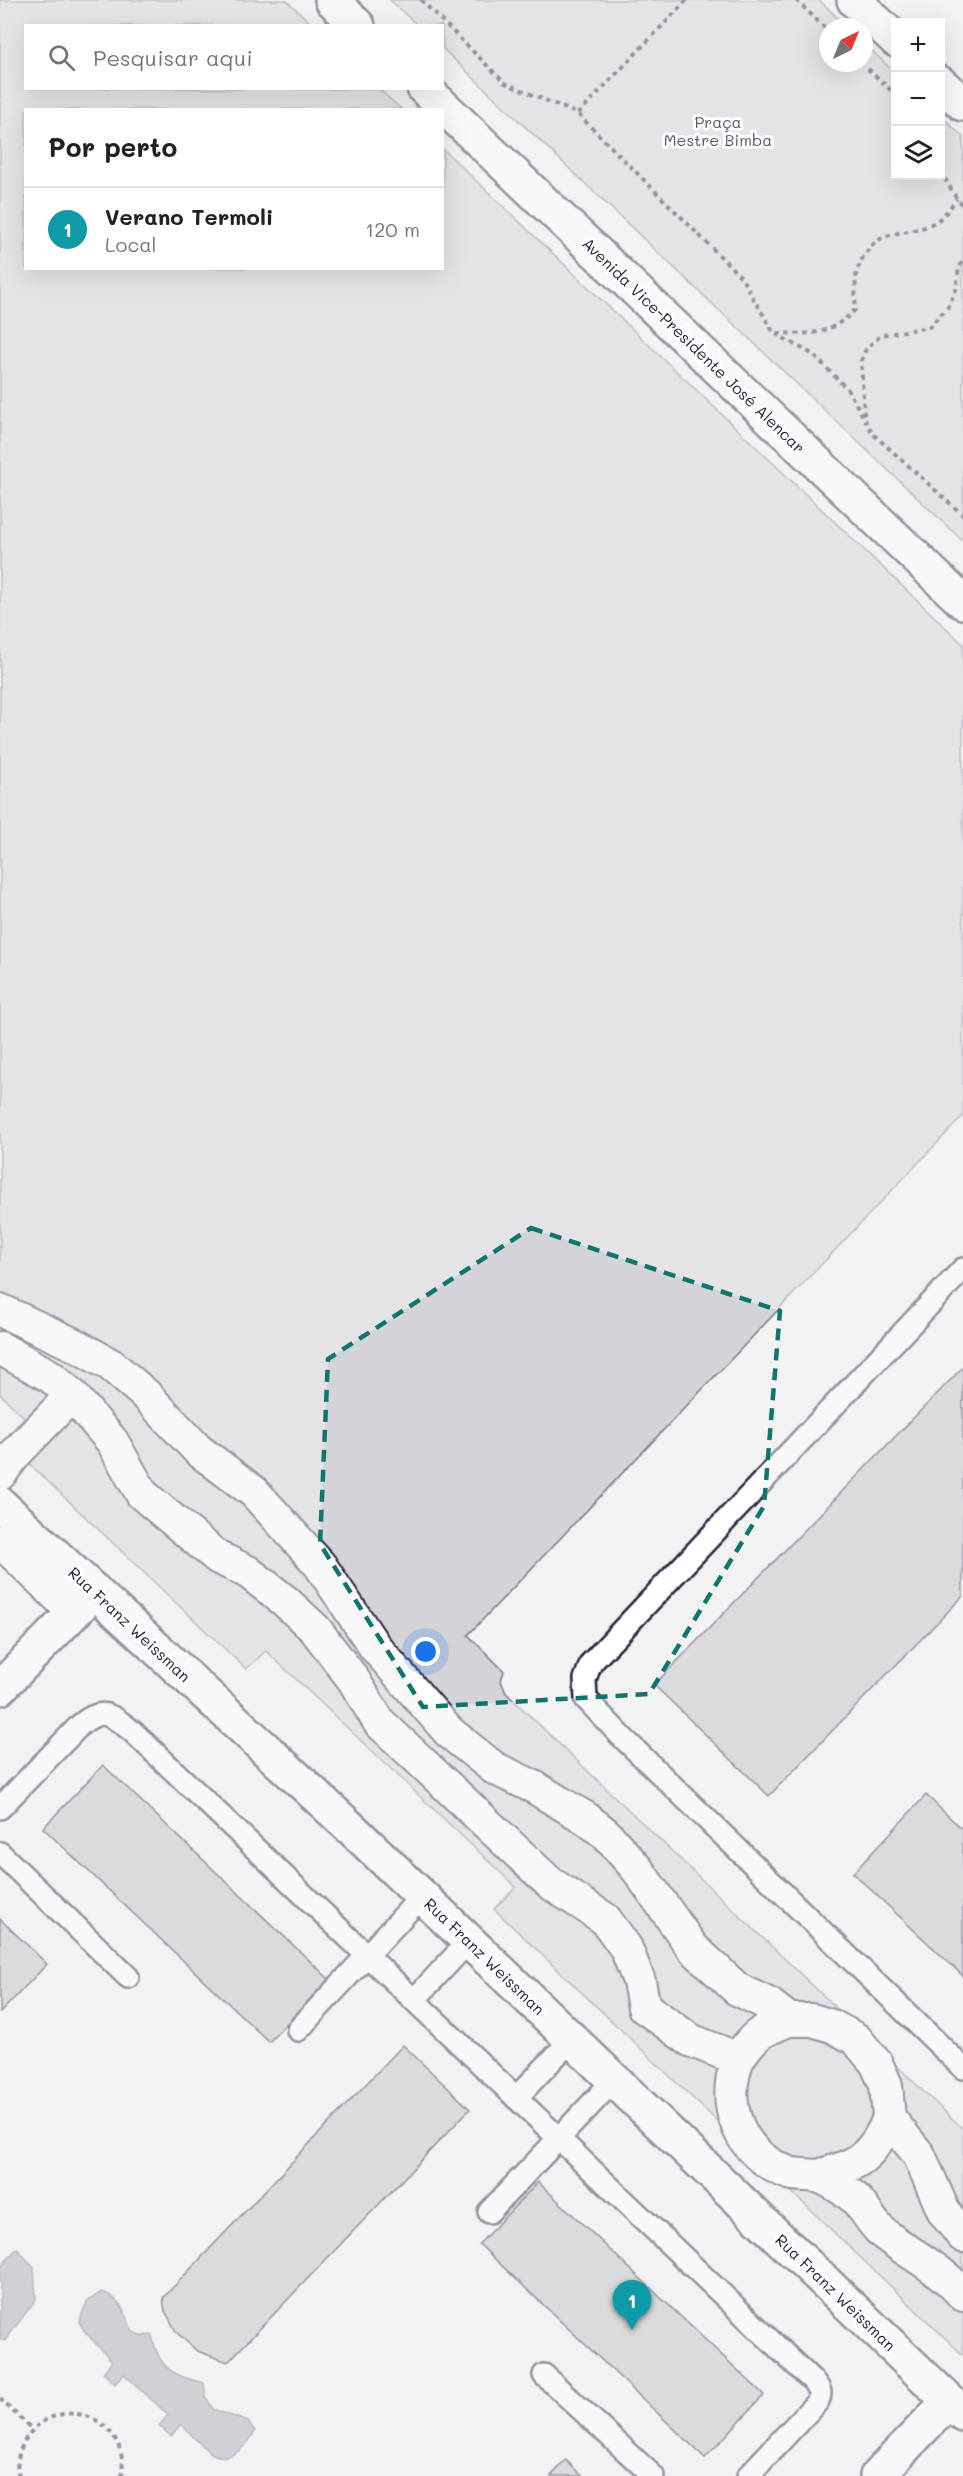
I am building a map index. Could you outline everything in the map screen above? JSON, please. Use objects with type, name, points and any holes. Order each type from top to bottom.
[{"type":"street","points":[[332,0],[356,24]]},
{"type":"street","points":[[854,0],[891,35]]},
{"type":"street","points":[[945,88],[963,104]]},
{"type":"street","name":"Avenida Vice-Presidente José Alencar","points":[[426,90],[963,602]]},
{"type":"street","points":[[0,1310],[77,1346],[111,1365],[146,1395],[198,1450],[254,1492],[320,1565],[375,1647],[449,1732],[494,1768],[534,1786],[606,1833],[637,1869],[692,1947],[737,1989],[770,2005],[789,2020]]},
{"type":"street","points":[[0,1348],[50,1376],[72,1395],[112,1441],[142,1494],[217,1557],[248,1572],[285,1601],[315,1629],[353,1679],[379,1722],[550,1883],[605,1919],[626,1948],[639,1981],[644,2007],[690,2040],[738,2059]]},
{"type":"street","points":[[0,1474],[17,1452],[72,1395]]},
{"type":"street","name":"Rua Franz Weissman","points":[[0,1504],[85,1602],[422,1896],[956,2407]]},
{"type":"street","points":[[0,1541],[85,1602],[0,1688]]},
{"type":"street","points":[[789,2020],[812,2020],[832,2026],[856,2039],[876,2063],[886,2085],[889,2118],[882,2134],[867,2154],[847,2168],[817,2176],[791,2174],[762,2160],[739,2132],[730,2100],[732,2074],[738,2059],[748,2042],[761,2030],[789,2020]]},
{"type":"street","points":[[889,2118],[919,2155],[944,2212],[963,2236]]},
{"type":"street","points":[[817,2176],[851,2194],[882,2233],[933,2266],[963,2295]]},
{"type":"street","points":[[877,2476],[956,2407]]},
{"type":"lane","points":[[963,1269],[591,1663],[585,1679],[586,1699],[614,1728],[963,2067]]},
{"type":"lane","points":[[0,1809],[93,1714],[102,1713],[112,1717],[132,1731],[820,2388],[821,2395],[815,2406],[748,2476]]},
{"type":"lane","points":[[0,1853],[128,1977]]},
{"type":"lane","points":[[298,2030],[422,1896]]},
{"type":"lane","points":[[414,2000],[469,1941]]},
{"type":"lane","points":[[516,2098],[572,2039]]},
{"type":"lane","points":[[489,2212],[615,2079]]},
{"type":"lane","points":[[544,2375],[653,2476]]},
{"type":"path","points":[[421,0],[506,82],[578,114],[741,277],[774,333],[814,356],[848,390],[873,434],[963,515]]},
{"type":"path","points":[[578,114],[687,0]]},
{"type":"path","points":[[796,0],[819,22]]},
{"type":"path","points":[[872,72],[891,90]]},
{"type":"path","points":[[945,179],[963,205]]},
{"type":"path","points":[[774,333],[814,334],[840,325],[855,310],[857,270],[872,244],[897,232],[937,220],[957,199]]},
{"type":"path","points":[[864,419],[861,361],[866,349],[881,335],[929,327],[948,308],[956,290],[959,267],[963,261]]},
{"type":"path","points":[[0,2399],[32,2429]]},
{"type":"path","points":[[19,2476],[20,2449],[32,2429],[52,2416],[76,2413],[99,2421],[116,2439],[124,2462],[122,2476]]},
{"type":"highlighted area","points":[[531,1228],[780,1311],[764,1506],[649,1694],[423,1707],[320,1544],[328,1359]]},
{"type":"green space","points":[[0,0],[286,0],[312,24],[24,24],[24,90],[380,90],[400,108],[24,108],[24,270],[444,270],[444,150],[963,644],[963,1116],[468,1635],[504,1671],[501,1681],[506,1693],[963,2129],[963,2355],[494,1909],[516,1887],[266,1651],[246,1669],[4,1440],[24,1417],[0,1394]]},
{"type":"green space","name":"Praça Mestre Bimba","points":[[390,0],[819,0],[838,18],[819,18],[819,72],[873,72],[873,52],[891,69],[891,180],[945,180],[945,120],[963,137],[963,541],[444,50],[444,24],[416,24]]},
{"type":"shaded area","points":[[17,2248],[34,2268],[36,2299],[5,2341],[0,2340],[0,2268]]},
{"type":"shaded area","points":[[101,2292],[108,2294],[118,2302],[133,2332],[142,2336],[152,2335],[158,2356],[169,2369],[176,2374],[204,2383],[206,2397],[213,2409],[248,2422],[255,2431],[243,2447],[226,2456],[213,2454],[181,2424],[171,2436],[159,2426],[168,2415],[124,2374],[115,2384],[103,2373],[112,2361],[79,2322],[87,2302]]},
{"type":"building","points":[[963,1367],[963,1596],[769,1796],[654,1685]]},
{"type":"building","points":[[103,1765],[329,1979],[269,2042],[43,1828]]},
{"type":"building","points":[[926,1795],[963,1830],[963,1976],[853,1873]]},
{"type":"building","points":[[0,1919],[47,1964],[0,2013]]},
{"type":"building","points":[[403,2045],[470,2109],[228,2362],[197,2351],[177,2333],[165,2311],[163,2298]]},
{"type":"building","points":[[538,2182],[764,2395],[705,2458],[479,2244]]},
{"type":"building","points":[[566,2460],[582,2476],[551,2476]]},
{"type":"place","name":"Verano Termoli","points":[[632,2330]]}]
